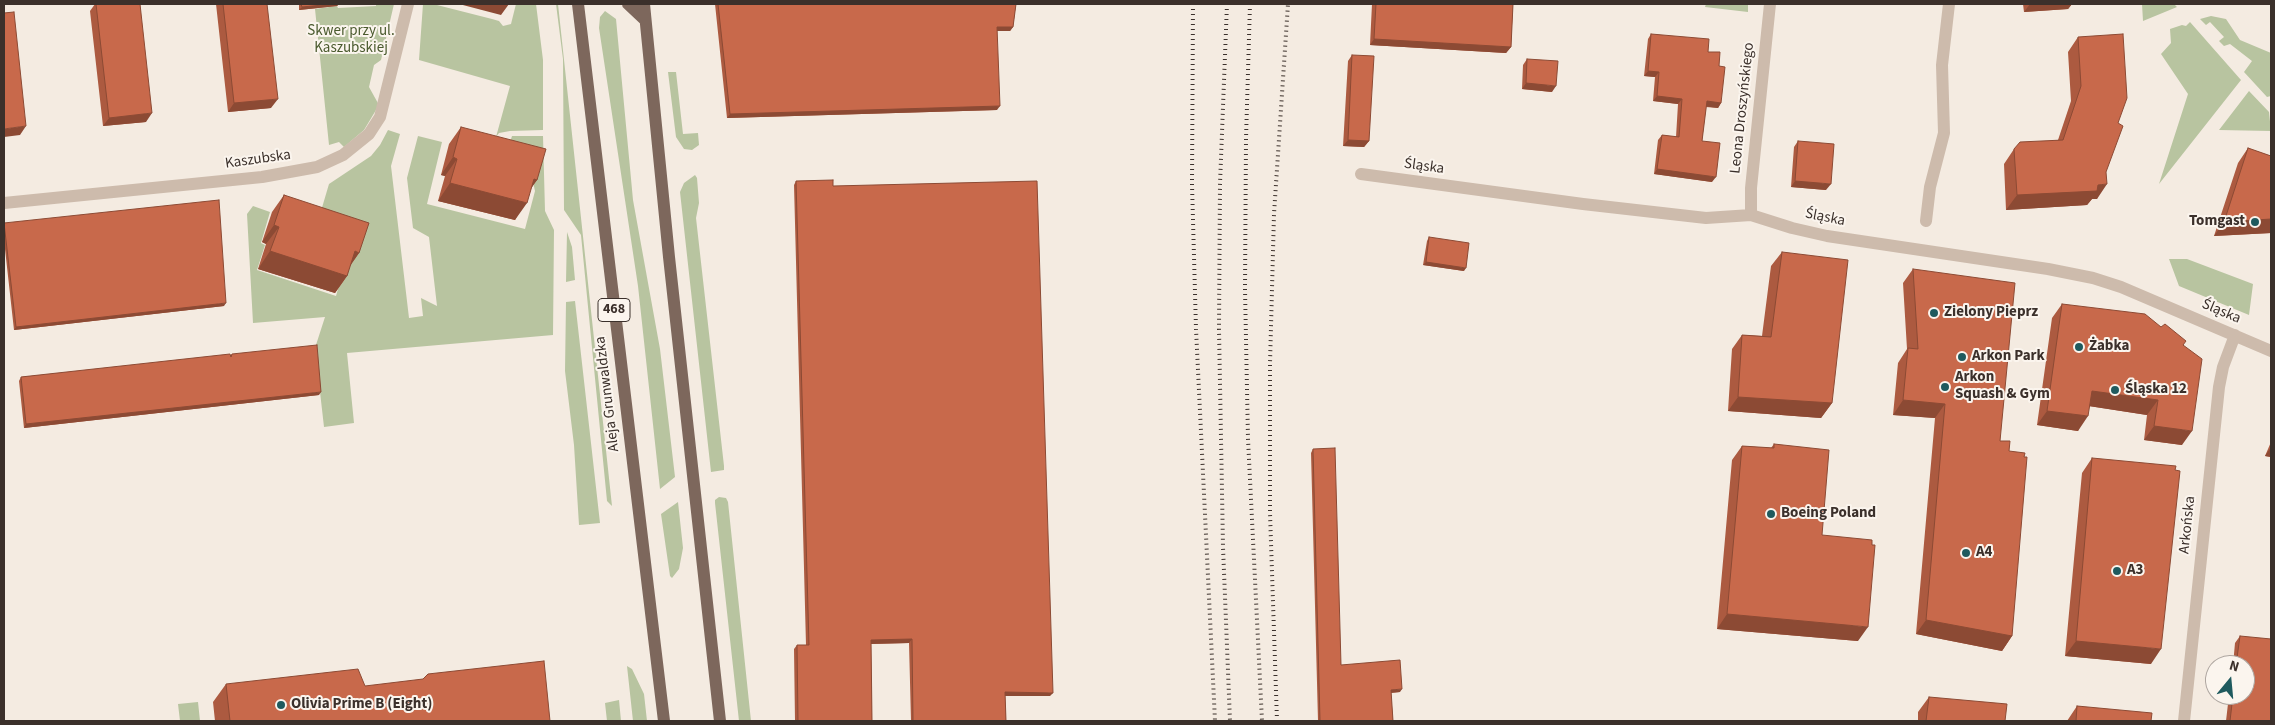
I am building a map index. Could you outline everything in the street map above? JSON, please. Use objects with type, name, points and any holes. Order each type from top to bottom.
[{"type":"main road","points":[[628,4],[645,20]]},
{"type":"main road","points":[[644,4],[673,297],[720,721]]},
{"type":"main road","name":"Aleja Grunwaldzka","points":[[579,7],[664,721]]},
{"type":"street","name":"Kaszubska","points":[[4,203],[292,172],[317,167],[343,155],[369,134],[376,125],[385,102],[408,4]]},
{"type":"street","name":"Leona Droszyńskiego","points":[[1751,215],[1751,188],[1770,4]]},
{"type":"street","points":[[1926,221],[1930,187],[1944,133],[1942,65],[1948,4]]},
{"type":"street","name":"Śląska","points":[[1361,174],[1583,204],[1706,218],[1751,215],[1792,228],[1827,236],[1998,260],[2093,278],[2121,287],[2271,351]]},
{"type":"street","name":"Arkońska","points":[[2184,721],[2219,387],[2223,367],[2235,335]]},
{"type":"green space","name":"Skwer przy ul. Kaszubskiej","points":[[376,4],[394,4],[381,60],[374,65],[369,87],[379,105],[364,130],[344,147],[339,142],[329,145],[315,9],[337,6],[338,8],[376,6]]},
{"type":"green space","points":[[423,4],[433,4],[492,19],[499,21],[503,26],[511,24],[516,4],[536,4],[543,60],[543,130],[510,131],[499,133],[496,137],[510,86],[419,60]]},
{"type":"green space","points":[[556,4],[558,4],[612,506],[607,501],[581,235],[564,210],[563,59]]},
{"type":"green space","points":[[1706,4],[1748,4],[1748,12],[1705,7]]},
{"type":"green space","points":[[2142,4],[2174,4],[2177,7],[2143,21]]},
{"type":"green space","points":[[605,11],[616,19],[633,200],[660,349],[675,477],[660,489],[638,286],[599,28],[600,17]]},
{"type":"green space","points":[[2211,16],[2226,19],[2240,40],[2271,53],[2271,96],[2267,97],[2244,72],[2252,61],[2230,44],[2224,46],[2219,41],[2224,37],[2210,22],[2206,25],[2200,19]]},
{"type":"green space","points":[[2190,22],[2241,80],[2159,184],[2188,94],[2161,54],[2171,43],[2170,29],[2182,25],[2186,26]]},
{"type":"green space","points":[[668,72],[676,72],[683,134],[698,133],[699,145],[692,150],[684,149],[676,137]]},
{"type":"green space","points":[[2249,91],[2269,112],[2271,131],[2219,130]]},
{"type":"green space","points":[[388,130],[400,134],[391,166],[409,318],[423,316],[421,298],[437,306],[429,237],[413,228],[407,178],[418,136],[442,142],[427,204],[525,229],[535,191],[533,182],[507,152],[512,136],[543,136],[545,211],[554,230],[553,335],[347,353],[354,423],[324,427],[315,348],[325,317],[253,323],[247,214],[253,206],[270,212],[261,243],[265,245],[257,270],[336,296],[343,271],[321,211],[329,184],[371,156],[380,145]]},
{"type":"green space","points":[[695,175],[697,178],[699,203],[696,218],[724,466],[724,470],[711,472],[680,192],[684,183]]},
{"type":"green space","points":[[567,232],[572,247],[575,280],[566,282]]},
{"type":"green space","points":[[2169,259],[2187,259],[2253,284],[2249,315],[2179,286]]},
{"type":"green space","points":[[575,301],[600,523],[579,525],[574,445],[565,371],[566,302]]},
{"type":"green space","points":[[719,497],[726,498],[728,502],[751,721],[739,721],[715,503],[715,500]]},
{"type":"green space","points":[[678,502],[683,548],[679,569],[672,578],[670,576],[661,514]]},
{"type":"green space","points":[[627,666],[632,669],[644,694],[647,721],[633,721]]},
{"type":"green space","points":[[619,700],[621,721],[607,721],[605,703]]},
{"type":"green space","points":[[198,702],[200,721],[180,721],[178,704]]},
{"type":"building","points":[[96,4],[140,4],[152,113],[109,118]]},
{"type":"building","points":[[223,4],[267,4],[278,99],[234,103]]},
{"type":"building","points":[[301,4],[333,4],[302,7]]},
{"type":"building","points":[[718,4],[1016,4],[1013,27],[997,27],[1000,106],[730,114]]},
{"type":"building","points":[[1376,4],[1513,4],[1511,47],[1374,39]]},
{"type":"building","points":[[14,12],[26,126],[4,129],[4,13]]},
{"type":"building","points":[[1651,34],[1709,39],[1708,52],[1720,52],[1719,66],[1725,67],[1721,103],[1707,101],[1702,141],[1720,143],[1716,177],[1657,169],[1662,135],[1679,137],[1682,99],[1657,96],[1659,72],[1648,71]]},
{"type":"building","points":[[2123,34],[2127,98],[2118,123],[2123,126],[2106,172],[2107,184],[2098,185],[2097,191],[2017,195],[2014,149],[2020,142],[2063,140],[2081,86],[2078,37]]},
{"type":"building","points":[[1352,55],[1374,56],[1369,141],[1348,140]]},
{"type":"building","points":[[1527,59],[1558,61],[1556,86],[1526,83]]},
{"type":"building","points":[[461,127],[546,149],[537,180],[534,179],[527,203],[450,183],[457,159],[453,157]]},
{"type":"building","points":[[1798,141],[1834,144],[1831,184],[1795,181]]},
{"type":"building","points":[[2248,148],[2271,156],[2271,219],[2224,222]]},
{"type":"building","points":[[833,180],[833,186],[1037,181],[1053,693],[1005,692],[1006,721],[913,721],[912,639],[871,640],[872,721],[798,721],[797,645],[809,645],[796,181]]},
{"type":"building","points":[[284,195],[369,223],[359,253],[355,251],[347,276],[270,251],[279,227],[274,225]]},
{"type":"building","points":[[219,200],[226,303],[16,327],[4,223]]},
{"type":"building","points":[[1429,237],[1469,243],[1466,268],[1426,262]]},
{"type":"building","points":[[1782,252],[1848,260],[1832,403],[1738,397],[1742,335],[1771,337]]},
{"type":"building","points":[[1913,269],[2015,283],[2000,441],[2010,441],[2009,451],[2025,453],[2024,457],[2027,457],[2012,636],[1926,620],[1945,404],[1903,400],[1908,348],[1918,349]]},
{"type":"building","name":"Śląska 12","points":[[2062,304],[2145,314],[2161,327],[2165,324],[2186,341],[2183,345],[2202,359],[2192,431],[2154,426],[2158,400],[2092,391],[2088,416],[2047,411]]},
{"type":"building","points":[[317,345],[321,392],[26,424],[21,377],[230,354],[231,357],[232,354]]},
{"type":"building","name":"Boeing Poland","points":[[1774,444],[1829,450],[1822,535],[1872,540],[1872,545],[1875,545],[1868,627],[1727,614],[1742,446],[1774,448]]},
{"type":"building","points":[[1335,448],[1341,665],[1400,660],[1402,689],[1391,690],[1393,721],[1320,721],[1313,449]]},
{"type":"building","name":"A3","points":[[2092,458],[2176,466],[2175,470],[2180,471],[2161,649],[2076,641]]},
{"type":"building","points":[[2240,636],[2271,639],[2271,721],[2230,721],[2232,705],[2255,705],[2255,655],[2237,655]]},
{"type":"building","points":[[544,661],[550,721],[230,721],[226,684],[358,669],[365,686],[423,679],[428,674]]},
{"type":"building","points":[[1929,697],[2007,704],[2005,721],[1926,721]]},
{"type":"building","points":[[2077,706],[2152,713],[2151,721],[2076,721]]},
{"type":"railway","points":[[1193,4],[1192,184],[1196,329],[1215,721]]},
{"type":"railway","points":[[1227,4],[1220,184],[1219,329],[1223,547],[1230,721]]},
{"type":"railway","points":[[1250,4],[1246,139],[1245,289],[1248,439],[1262,721]]},
{"type":"railway","points":[[1277,721],[1270,513],[1270,364],[1274,214],[1288,4]]},
{"type":"place","name":"Tomgast","points":[[2255,222]]},
{"type":"place","name":"Zielony Pieprz","points":[[1934,313]]},
{"type":"place","name":"Żabka","points":[[2079,347]]},
{"type":"place","name":"Arkon Park","points":[[1962,357]]},
{"type":"place","name":"Arkon Squash & Gym","points":[[1945,387]]},
{"type":"place","name":"Śląska 12","points":[[2115,390]]},
{"type":"place","name":"Boeing Poland","points":[[1771,514]]},
{"type":"place","name":"A4","points":[[1966,553]]},
{"type":"place","name":"A3","points":[[2117,571]]},
{"type":"place","name":"Olivia Prime B (Eight)","points":[[281,705]]}]
